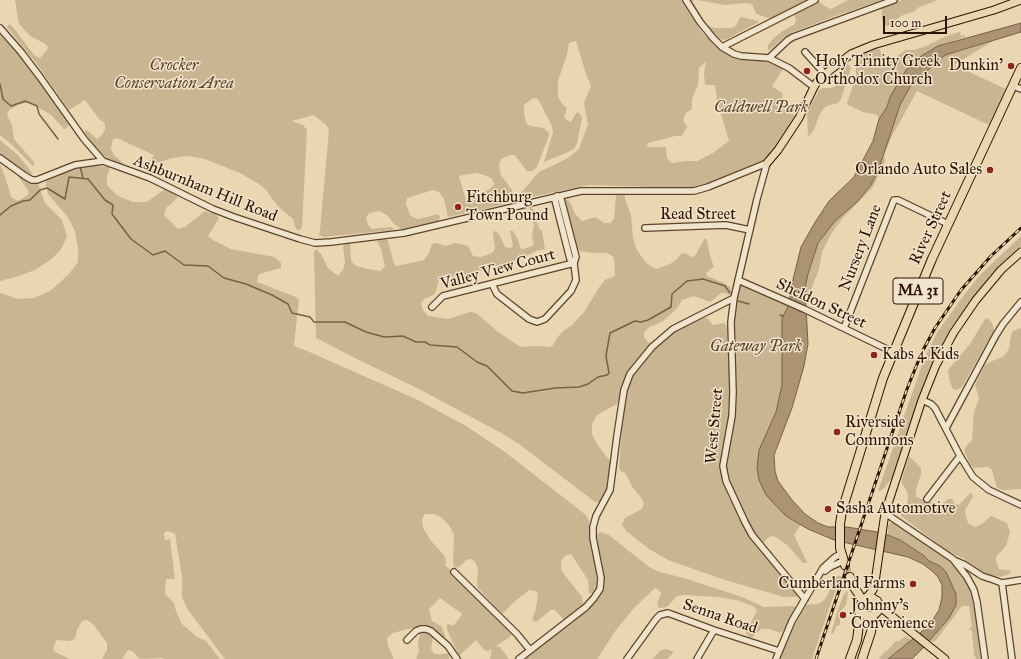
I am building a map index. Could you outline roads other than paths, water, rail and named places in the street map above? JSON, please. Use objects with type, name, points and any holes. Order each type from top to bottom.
[{"type":"highway","name":"River Street","points":[[843,560],[840,544],[840,524],[842,511],[878,393],[925,274],[948,224],[1017,88],[1021,68]]},
{"type":"highway","points":[[850,577],[854,587],[872,605],[871,632],[862,659]]},
{"type":"highway","points":[[860,609],[865,615],[872,605]]},
{"type":"highway","points":[[860,609],[872,605]]},
{"type":"highway","points":[[850,659],[857,640],[860,609]]},
{"type":"main road","points":[[767,163],[778,150],[798,118],[814,87],[825,74],[851,54],[862,49],[994,10],[1021,0]]},
{"type":"main road","points":[[872,605],[885,513],[922,400],[936,365],[948,341],[963,317],[992,279],[1021,252]]},
{"type":"main road","points":[[872,605],[875,582]]},
{"type":"main road","points":[[872,605],[899,623],[945,659]]},
{"type":"street","points":[[686,0],[700,22],[722,47],[741,56],[770,58],[789,68],[814,87]]},
{"type":"street","points":[[722,47],[815,0]]},
{"type":"street","points":[[770,58],[793,37],[894,0]]},
{"type":"street","points":[[0,28],[21,52],[84,139],[103,162]]},
{"type":"street","points":[[805,52],[825,74]]},
{"type":"street","points":[[0,158],[32,180],[37,180],[48,176],[75,164],[103,162]]},
{"type":"street","name":"Ashburnham Hill Road","points":[[103,162],[150,178],[192,199],[234,217],[315,243],[404,233],[557,196],[589,190],[694,191],[708,187],[767,163]]},
{"type":"street","name":"West Street","points":[[767,163],[734,298],[731,329],[733,392],[732,416],[723,466],[726,481],[752,535],[805,599]]},
{"type":"street","points":[[492,284],[496,292],[501,297],[531,320],[537,322],[545,319],[574,286],[576,278],[574,263],[576,257],[561,199],[557,196]]},
{"type":"street","name":"Nursery Lane","points":[[844,328],[894,200],[898,200],[948,224]]},
{"type":"street","name":"Read Street","points":[[645,228],[726,225],[750,230]]},
{"type":"street","name":"Valley View Court","points":[[432,306],[443,296],[574,263]]},
{"type":"street","name":"Sheldon Street","points":[[738,280],[785,300],[893,352]]},
{"type":"street","points":[[519,659],[586,607],[600,588],[601,578],[593,538],[593,527],[596,516],[610,490],[624,390],[630,374],[652,347],[673,329],[734,298]]},
{"type":"street","points":[[946,428],[996,334],[1021,302]]},
{"type":"street","points":[[922,400],[934,406],[971,474],[983,486],[1021,505]]},
{"type":"street","points":[[927,499],[960,456]]},
{"type":"street","points":[[885,513],[955,561],[966,565],[982,576],[1002,582],[1021,580]]},
{"type":"street","points":[[776,659],[792,621],[805,599],[830,567],[843,560]]},
{"type":"street","points":[[955,561],[970,581],[975,594],[985,659]]},
{"type":"street","points":[[454,572],[517,634],[530,650]]},
{"type":"street","points":[[1002,582],[1012,659]]},
{"type":"street","name":"Senna Road","points":[[627,659],[654,621],[662,614],[671,614],[714,630],[779,651]]},
{"type":"street","points":[[407,640],[419,630],[426,628],[448,646],[457,659]]},
{"type":"street","points":[[697,659],[714,630]]},
{"type":"waterway","points":[[0,84],[3,99],[11,106],[25,101],[37,106],[39,114],[58,139]]},
{"type":"waterway","points":[[80,166],[83,178]]},
{"type":"waterway","points":[[0,215],[11,206],[30,200],[40,190],[47,188],[65,199],[69,177],[88,179],[105,200],[113,205],[112,214],[131,239],[153,255],[165,251],[184,265],[208,266],[224,278],[246,284],[272,295],[288,304],[292,313],[310,317],[314,322],[345,322],[366,332],[384,337],[403,336],[416,342],[425,342],[430,345],[457,347],[477,362],[487,366],[512,391],[523,393],[555,388],[579,387],[588,384],[598,377],[607,375],[609,373],[606,356],[610,333],[635,321],[641,322],[648,320],[671,307],[672,294],[687,281],[703,279],[725,286],[730,293]]},
{"type":"waterway","points":[[738,301],[749,304]]},
{"type":"tunnel","points":[[845,565],[850,577]]},
{"type":"railway","points":[[816,659],[907,389],[922,352],[935,328],[961,290],[991,256],[1021,228]]},
{"type":"place","name":"Dunkin'","points":[[1011,66]]},
{"type":"place","name":"Holy Trinity Greek Orthodox Church","points":[[807,71]]},
{"type":"place","name":"Orlando Auto Sales","points":[[990,170]]},
{"type":"place","name":"Fitchburg Town Pound","points":[[458,207]]},
{"type":"place","name":"Kabs 4 Kids","points":[[874,355]]},
{"type":"place","name":"Riverside Commons","points":[[837,432]]},
{"type":"place","name":"Sasha Automotive","points":[[828,509]]},
{"type":"place","name":"Cumberland Farms","points":[[913,584]]},
{"type":"place","name":"Johnny's Convenience","points":[[843,615]]},
{"type":"park label","name":"Crocker Conservation Area","points":[[174,75]]},
{"type":"park label","name":"Caldwell Park","points":[[761,108]]},
{"type":"park label","name":"Gateway Park","points":[[756,347]]}]
